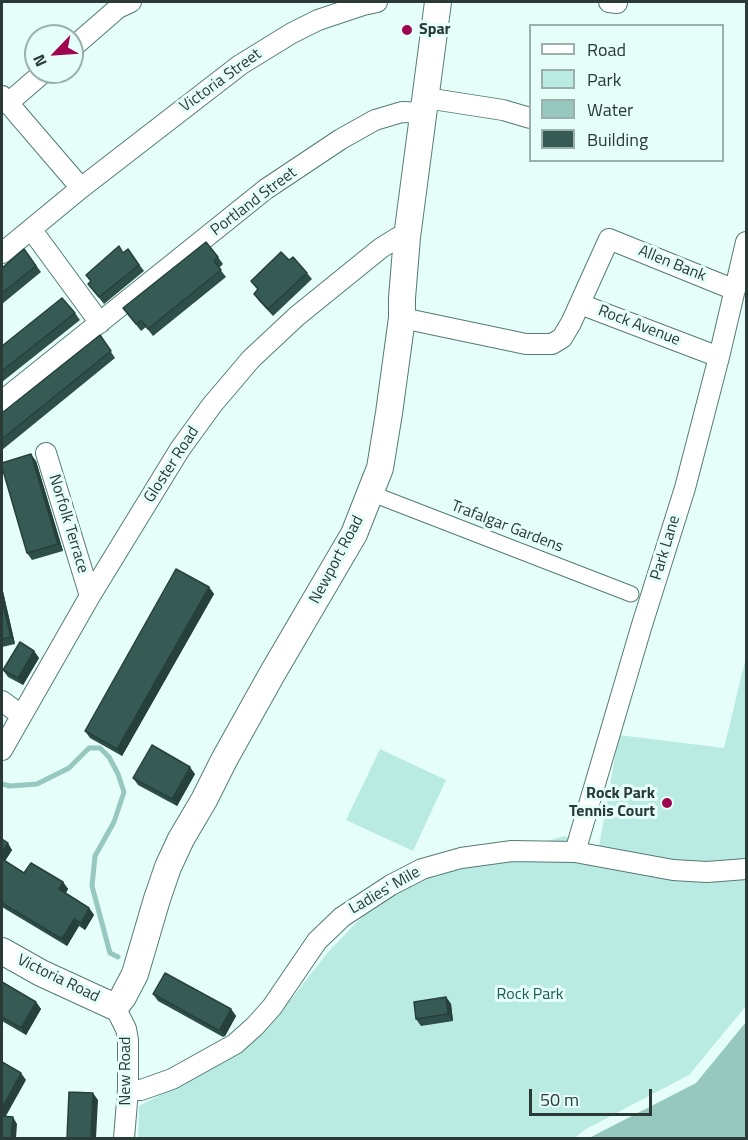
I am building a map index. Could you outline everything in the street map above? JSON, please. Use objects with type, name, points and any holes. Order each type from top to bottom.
[{"type":"street","name":"Victoria Street","points":[[2,253],[240,64],[318,20],[363,4],[377,2]]},
{"type":"street","name":"Newport Road","points":[[115,1006],[123,997],[135,974],[168,867],[272,674],[354,534],[380,468],[402,318],[407,237],[438,2]]},
{"type":"street","points":[[84,37],[120,4]]},
{"type":"street","points":[[27,84],[5,100],[81,188]]},
{"type":"street","name":"Portland Street","points":[[2,401],[266,189],[341,139],[375,120],[424,105],[503,110],[529,117]]},
{"type":"street","points":[[31,229],[100,323]]},
{"type":"street","name":"Gloster Road","points":[[2,750],[90,596],[180,450],[212,405],[238,373],[297,316],[368,258],[397,238],[407,237]]},
{"type":"street","name":"Allen Bank","points":[[580,304],[609,239],[735,290]]},
{"type":"street","name":"Park Lane","points":[[575,852],[685,488],[747,242]]},
{"type":"street","name":"Rock Avenue","points":[[402,318],[526,344],[552,344],[562,338],[580,304],[719,357]]},
{"type":"street","name":"Norfolk Terrace","points":[[46,453],[90,596]]},
{"type":"street","name":"Trafalgar Gardens","points":[[370,493],[631,594]]},
{"type":"street","points":[[2,701],[21,715]]},
{"type":"street","name":"Ladies' Mile","points":[[128,1090],[141,1090],[172,1079],[236,1044],[272,1007],[317,941],[342,917],[390,885],[422,868],[461,858],[512,851],[575,852],[673,870],[707,872],[747,869]]},
{"type":"street","name":"Victoria Road","points":[[2,951],[41,973],[115,1006]]},
{"type":"street","name":"New Road","points":[[115,1006],[126,1029],[128,1041],[128,1090],[124,1138]]},
{"type":"green space","name":"Rock Park","points":[[746,657],[746,1006],[689,1075],[586,1129],[575,1138],[138,1138],[139,1106],[194,1077],[258,1036],[293,997],[328,952],[381,897],[452,868],[564,836],[599,847],[619,735],[724,748]]},
{"type":"green space","points":[[380,749],[446,780],[413,851],[346,820]]},
{"type":"water","points":[[746,1022],[746,1138],[589,1138],[696,1083]]},
{"type":"building","points":[[206,242],[218,257],[214,261],[221,270],[148,329],[141,320],[136,324],[123,308]]},
{"type":"building","points":[[119,246],[123,253],[128,249],[139,265],[99,297],[88,284],[91,281],[86,275]]},
{"type":"building","points":[[24,249],[36,266],[2,293],[2,268]]},
{"type":"building","points":[[281,252],[289,260],[293,257],[307,273],[268,309],[254,294],[258,289],[251,281]]},
{"type":"building","points":[[62,298],[75,313],[2,371],[2,346]]},
{"type":"building","points":[[100,335],[111,351],[2,439],[2,413]]},
{"type":"building","points":[[31,454],[58,544],[27,553],[2,463]]},
{"type":"building","points":[[176,569],[209,587],[117,749],[85,731]]},
{"type":"building","points":[[2,600],[11,637],[2,639]]},
{"type":"building","points":[[20,642],[34,651],[18,678],[3,670]]},
{"type":"building","points":[[152,745],[190,767],[172,799],[133,778]]},
{"type":"building","points":[[2,839],[8,843],[2,852]]},
{"type":"building","points":[[2,859],[24,873],[31,863],[63,882],[59,889],[89,908],[81,923],[74,919],[62,939],[2,903]]},
{"type":"building","points":[[165,973],[231,1009],[220,1029],[218,1030],[153,994]]},
{"type":"building","points":[[2,982],[36,1002],[21,1028],[2,1017]]},
{"type":"building","points":[[446,997],[448,1014],[416,1019],[414,1002]]},
{"type":"building","points":[[2,1062],[21,1073],[2,1108]]},
{"type":"building","points":[[69,1092],[93,1093],[91,1138],[67,1138]]},
{"type":"building","points":[[2,1116],[13,1117],[11,1138],[2,1138]]},
{"type":"waterway","points":[[2,784],[10,786],[37,784],[69,768],[89,748],[100,748],[109,757],[124,792],[114,822],[95,856],[92,886],[110,953],[118,957]]},
{"type":"place","name":"Spar","points":[[407,30]]},
{"type":"place","name":"Rock Park Tennis Court","points":[[667,803]]}]
